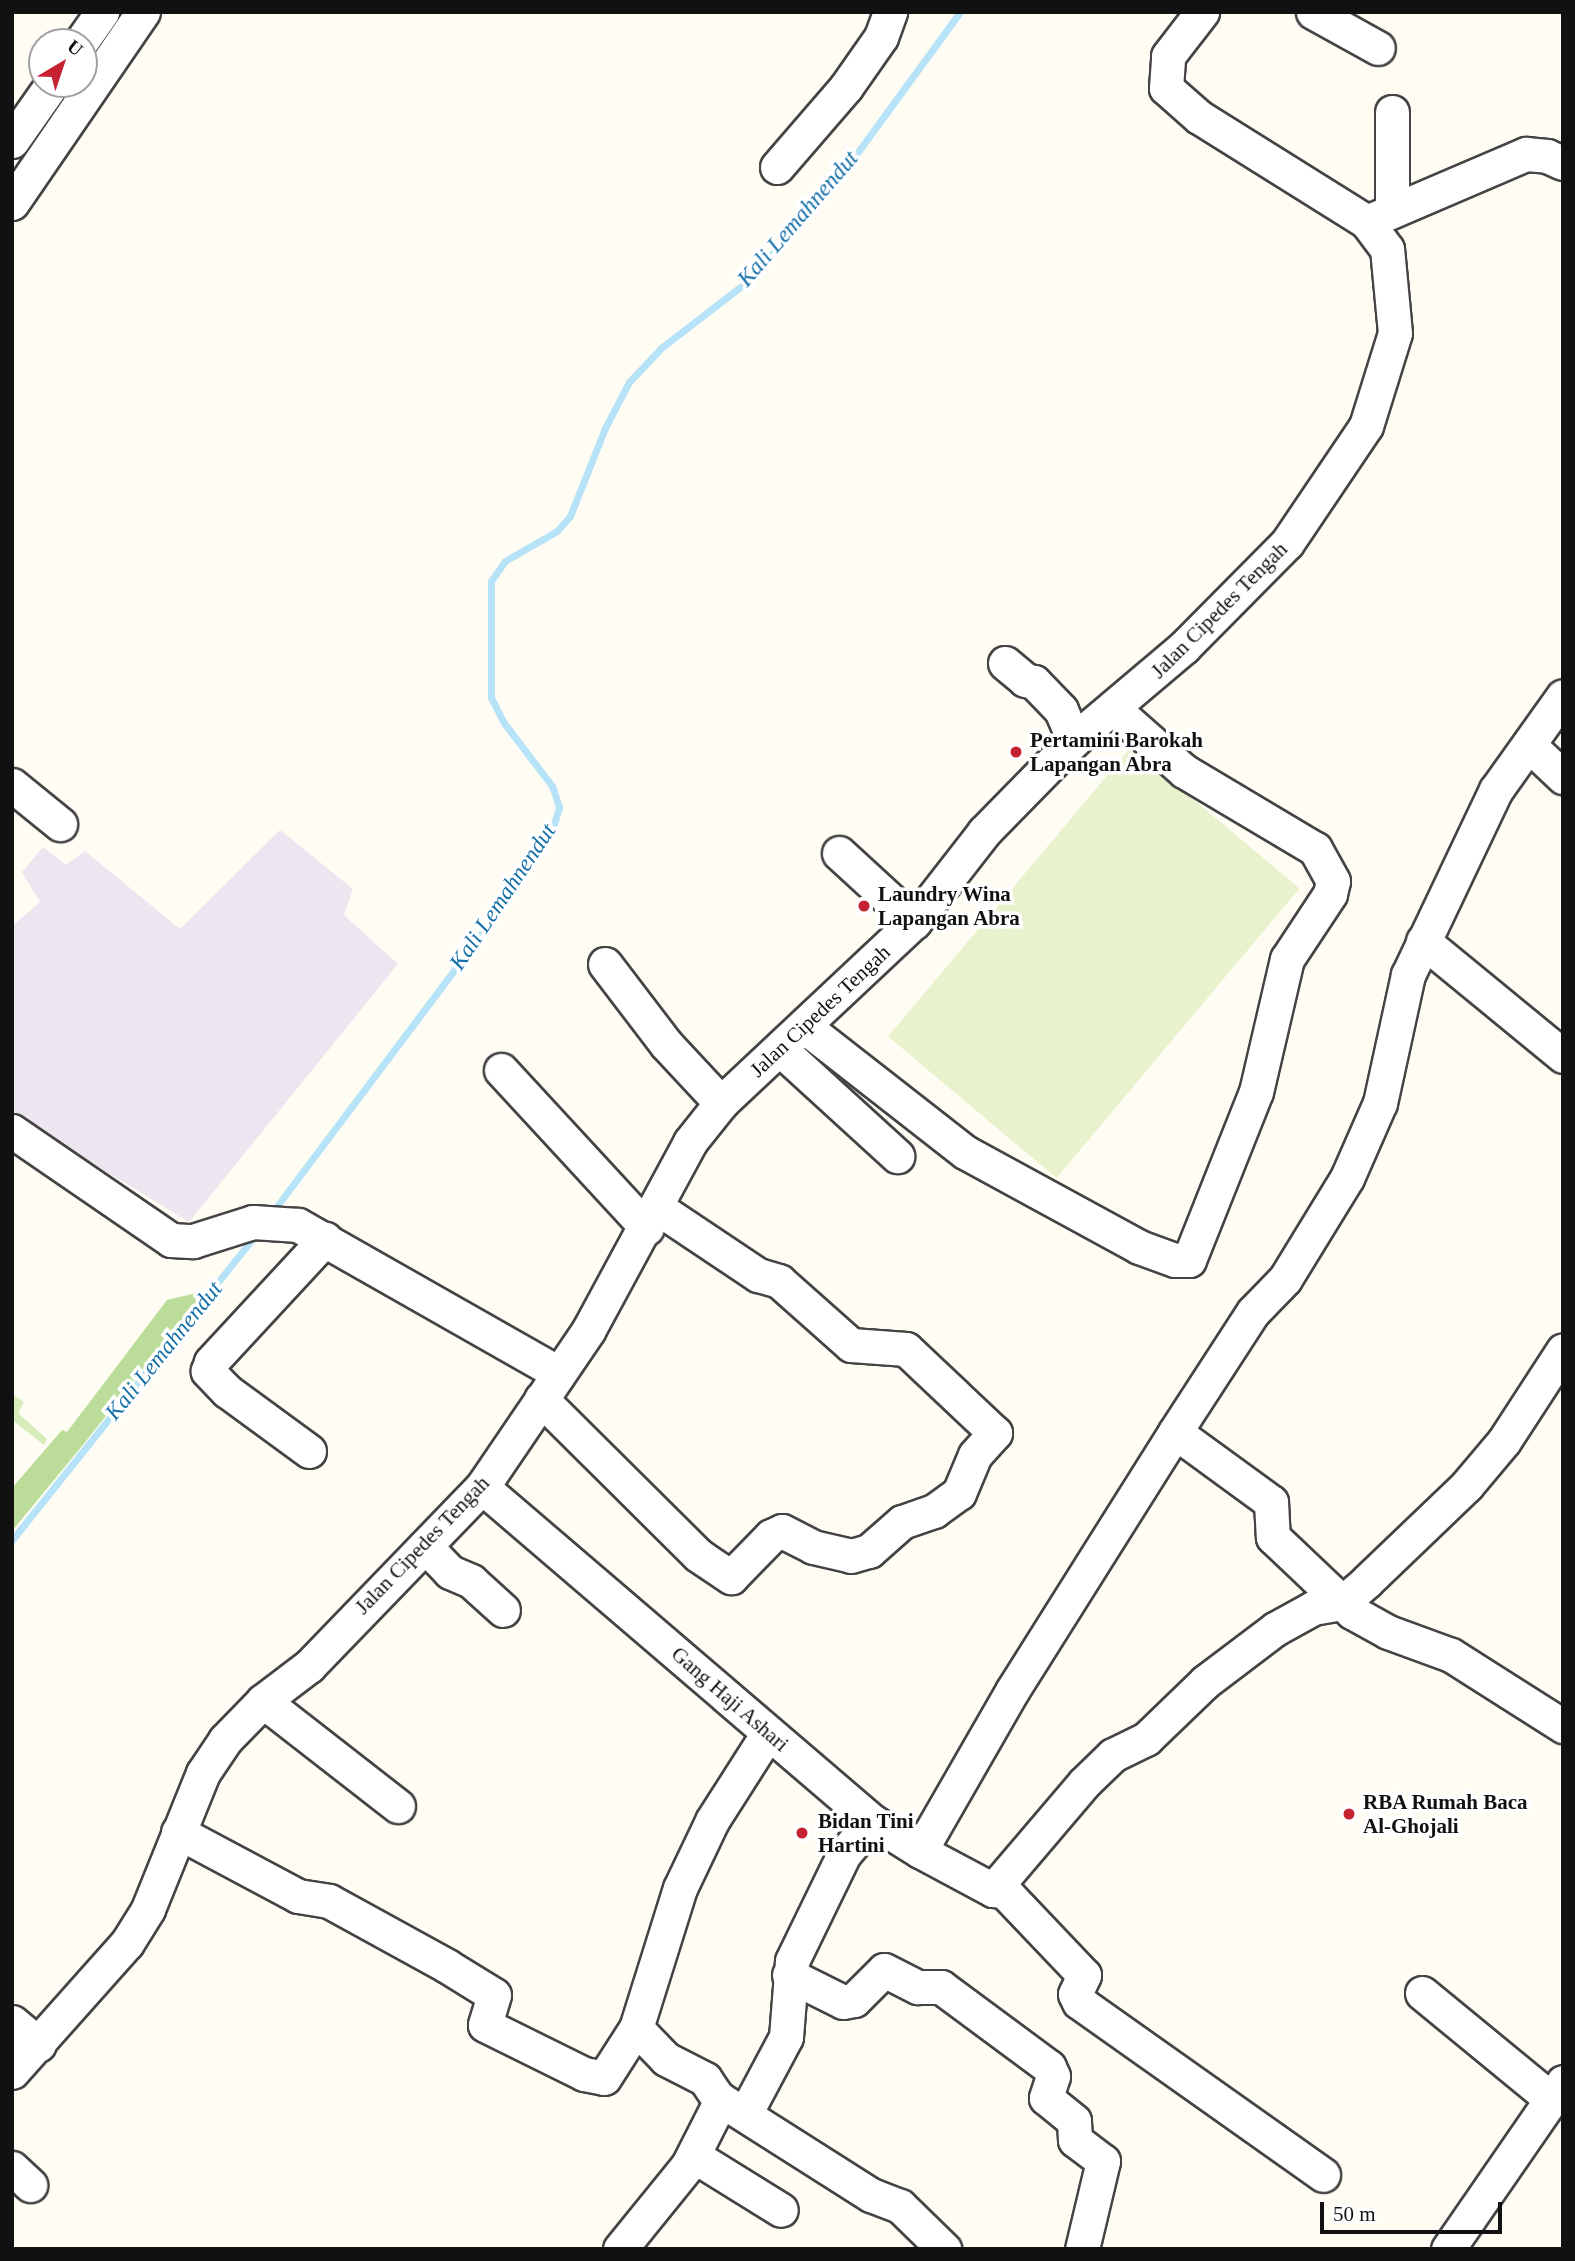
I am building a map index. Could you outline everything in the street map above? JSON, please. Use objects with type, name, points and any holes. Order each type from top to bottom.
[{"type":"street","points":[[91,28],[102,12]]},
{"type":"street","points":[[12,203],[143,12]]},
{"type":"street","points":[[777,167],[846,87],[881,37],[890,12]]},
{"type":"street","name":"Jalan Cipedes Tengah","points":[[12,2072],[39,2045],[127,1943],[148,1909],[203,1773],[225,1740],[263,1701],[309,1666],[482,1487],[550,1386],[652,1218],[690,1142],[721,1103],[914,922],[984,832],[1074,740],[1114,709],[1184,647],[1287,543],[1366,426],[1395,333],[1387,249],[1379,217],[1199,117],[1166,88],[1168,55],[1202,12]]},
{"type":"street","points":[[1313,12],[1377,48]]},
{"type":"street","points":[[12,141],[42,98]]},
{"type":"street","points":[[1392,112],[1379,217],[1526,155],[1548,156],[1563,163]]},
{"type":"street","points":[[1005,663],[1025,680],[1034,682],[1061,710],[1074,740]]},
{"type":"street","points":[[919,1852],[1012,1691],[1175,1432],[1253,1312],[1285,1279],[1347,1178],[1380,1103],[1408,975],[1423,941],[1496,790],[1563,696]]},
{"type":"street","points":[[805,1027],[965,1152],[1139,1247],[1175,1260],[1189,1259],[1256,1092],[1287,959],[1330,894],[1333,881],[1315,849],[1184,772],[1114,709]]},
{"type":"street","points":[[1529,746],[1563,777]]},
{"type":"street","points":[[12,785],[60,824]]},
{"type":"street","points":[[839,853],[914,922]]},
{"type":"street","points":[[1423,941],[1563,1056]]},
{"type":"street","points":[[605,964],[666,1044],[721,1103]]},
{"type":"street","points":[[780,1049],[897,1156]]},
{"type":"street","points":[[12,1131],[171,1240],[193,1241],[253,1222],[311,1232],[550,1386],[698,1555],[731,1577],[771,1536],[782,1531],[813,1546],[851,1556],[869,1551],[902,1522],[934,1511],[959,1493],[975,1454],[995,1433],[906,1349],[851,1345],[779,1281],[758,1275],[652,1218],[501,1070]]},
{"type":"street","points":[[309,1451],[227,1391],[208,1371],[211,1362],[311,1232]]},
{"type":"street","points":[[993,1890],[1108,1760],[1146,1739],[1205,1682],[1275,1629],[1313,1608],[1342,1603],[1467,1485],[1504,1441],[1563,1350]]},
{"type":"street","points":[[1175,1432],[1270,1502],[1273,1537],[1342,1603],[1388,1632],[1451,1655],[1563,1726]]},
{"type":"street","name":"Gang Haji Ashari","points":[[482,1487],[872,1821],[919,1852],[993,1890],[1004,1891],[1084,1975],[1075,1994],[1079,2002],[1323,2175]]},
{"type":"street","points":[[425,1546],[450,1572],[471,1581],[503,1610]]},
{"type":"street","points":[[263,1701],[398,1806]]},
{"type":"street","points":[[178,1832],[298,1896],[330,1901],[457,1972],[494,1995],[485,2025],[584,2074],[604,2078],[636,2028],[680,1888],[707,1830],[768,1733]]},
{"type":"street","points":[[626,2247],[786,2037],[789,1975],[844,1854],[872,1821]]},
{"type":"street","points":[[789,1975],[843,2002],[854,2000],[884,1970],[918,1987],[941,1987],[1053,2070],[1046,2098],[1074,2121],[1075,2140],[1103,2161],[1082,2249]]},
{"type":"street","points":[[1422,1993],[1558,2092],[1448,2249]]},
{"type":"street","points":[[12,2022],[39,2045]]},
{"type":"street","points":[[636,2028],[666,2059],[705,2078],[733,2107],[871,2194],[893,2201],[944,2249]]},
{"type":"street","points":[[694,2156],[781,2210]]},
{"type":"shaded area","points":[[280,830],[353,889],[344,915],[398,964],[189,1222],[12,1114],[12,926],[40,902],[22,872],[43,847],[66,865],[85,851],[180,929]]},
{"type":"green space","points":[[1131,747],[1300,888],[1057,1178],[888,1037]]},
{"type":"green space","points":[[205,1291],[12,1531],[12,1488],[62,1430],[67,1432],[167,1300]]},
{"type":"green space","points":[[12,1394],[24,1402],[18,1413],[47,1439],[44,1445],[12,1420]]},
{"type":"waterway","name":"Kali Lemahnendut","points":[[271,1214],[489,924],[553,827],[559,807],[552,786],[504,723],[491,698],[491,581],[505,561],[557,531],[570,516],[605,428],[629,382],[661,348],[748,281],[844,171],[960,12]]},
{"type":"waterway","name":"Kali Lemahnendut","points":[[12,1540],[258,1232]]},
{"type":"place","name":"Pertamini Barokah Lapangan Abra","points":[[1016,752]]},
{"type":"place","name":"Laundry Wina Lapangan Abra","points":[[864,906]]},
{"type":"place","name":"RBA Rumah Baca Al-Ghojali","points":[[1349,1814]]},
{"type":"place","name":"Bidan Tini Hartini","points":[[802,1833]]}]
